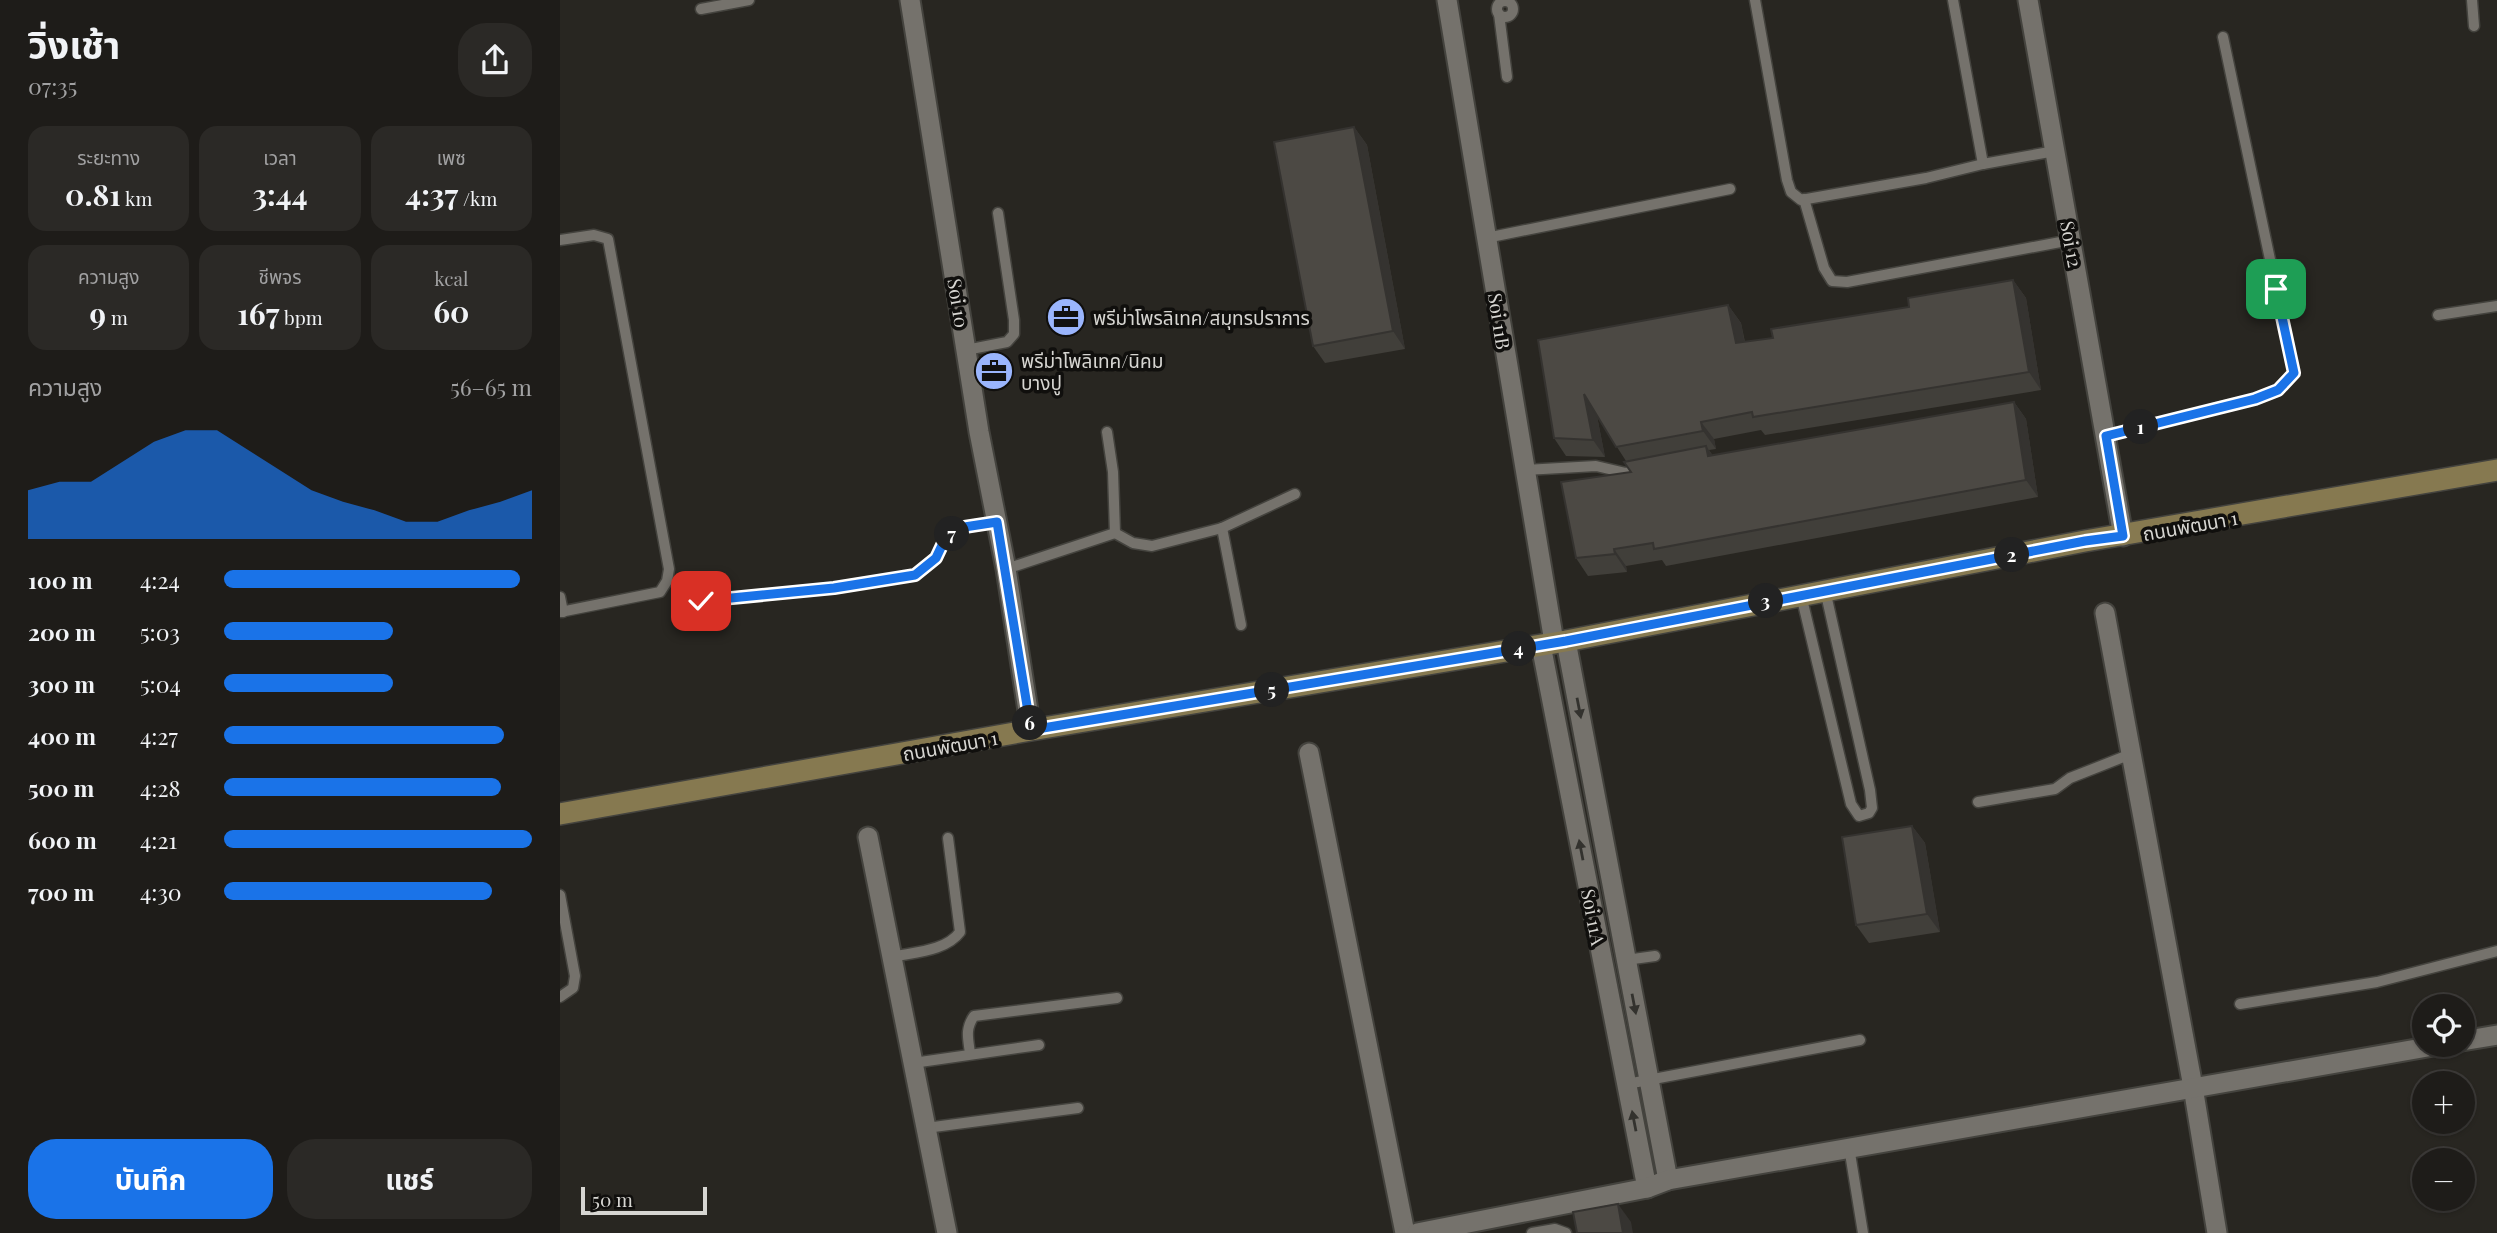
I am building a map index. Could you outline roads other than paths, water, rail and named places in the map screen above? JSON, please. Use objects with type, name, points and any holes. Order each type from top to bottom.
[{"type":"main road","name":"ถนนพัฒนา 1","points":[[560,814],[1031,730],[1554,643],[2085,541],[2497,470]]},
{"type":"street","name":"Soi 10","points":[[910,0],[979,432],[1006,569],[1031,730]]},
{"type":"street","name":"Soi 11B","points":[[1447,0],[1554,643]]},
{"type":"street","name":"Soi 12","points":[[2028,0],[2123,536]]},
{"type":"street","points":[[2105,613],[2193,1087],[2217,1233]]},
{"type":"street","points":[[1554,643],[1619,926],[1668,1180]]},
{"type":"street","name":"Soi 11A","points":[[1554,643],[1596,930],[1647,1188]]},
{"type":"street","points":[[1309,752],[1405,1233]]},
{"type":"street","points":[[869,837],[947,1233]]},
{"type":"street","points":[[1596,930],[1619,926]]},
{"type":"street","points":[[2475,1039],[2497,1035]]},
{"type":"street","points":[[1618,1041],[1640,1038]]},
{"type":"street","points":[[1417,1233],[1647,1188],[1668,1180],[2412,1050]]},
{"type":"lane","points":[[701,9],[749,0]]},
{"type":"lane","points":[[1755,0],[1787,180],[1791,192],[1801,200],[2055,151]]},
{"type":"lane","points":[[1953,0],[1983,164]]},
{"type":"lane","points":[[2472,0],[2474,26]]},
{"type":"lane","points":[[1499,6],[1507,77]]},
{"type":"lane","points":[[2106,436],[2255,399],[2278,390],[2294,373],[2222,37]]},
{"type":"lane","points":[[1486,238],[1730,189]]},
{"type":"lane","points":[[1804,199],[1824,268],[1832,281],[1847,282],[2071,240]]},
{"type":"lane","points":[[966,350],[1007,342],[1014,334],[998,214]]},
{"type":"lane","points":[[560,240],[593,235],[608,239],[669,569],[667,581],[660,592],[561,612],[560,597]]},
{"type":"lane","points":[[2438,315],[2497,306]]},
{"type":"lane","points":[[1107,432],[1113,472],[1115,533]]},
{"type":"lane","points":[[1525,470],[1596,466],[1626,473],[1639,471]]},
{"type":"lane","points":[[1006,569],[1115,533],[1133,543],[1152,546],[1222,528],[1295,494]]},
{"type":"lane","points":[[701,601],[834,588],[915,575],[936,558],[944,541],[958,528],[997,522]]},
{"type":"lane","points":[[1222,528],[1241,625]]},
{"type":"lane","points":[[1801,594],[1851,804],[1859,816],[1869,813],[1872,808],[1870,790],[1825,590]]},
{"type":"lane","points":[[1978,802],[2055,789],[2070,778],[2131,754]]},
{"type":"lane","points":[[892,957],[940,947],[954,940],[960,932],[948,838]]},
{"type":"lane","points":[[560,895],[575,976],[573,988],[560,998]]},
{"type":"lane","points":[[2240,1004],[2377,982],[2497,951]]},
{"type":"lane","points":[[1626,960],[1654,956]]},
{"type":"lane","points":[[971,1053],[967,1034],[968,1024],[974,1016],[1116,998]]},
{"type":"lane","points":[[1627,1084],[1860,1040]]},
{"type":"lane","points":[[913,1063],[1039,1045]]},
{"type":"lane","points":[[926,1128],[1079,1108]]},
{"type":"lane","points":[[1849,1147],[1863,1233]]},
{"type":"lane","points":[[1532,1233],[1555,1229],[1566,1233]]},
{"type":"place","name":"พรีม่าโพรลิเทค/สมุทรปราการ","points":[[1066,317]]},
{"type":"place","name":"พรีม่าโพลิเทค/นิคม บางปู","points":[[994,371]]}]
